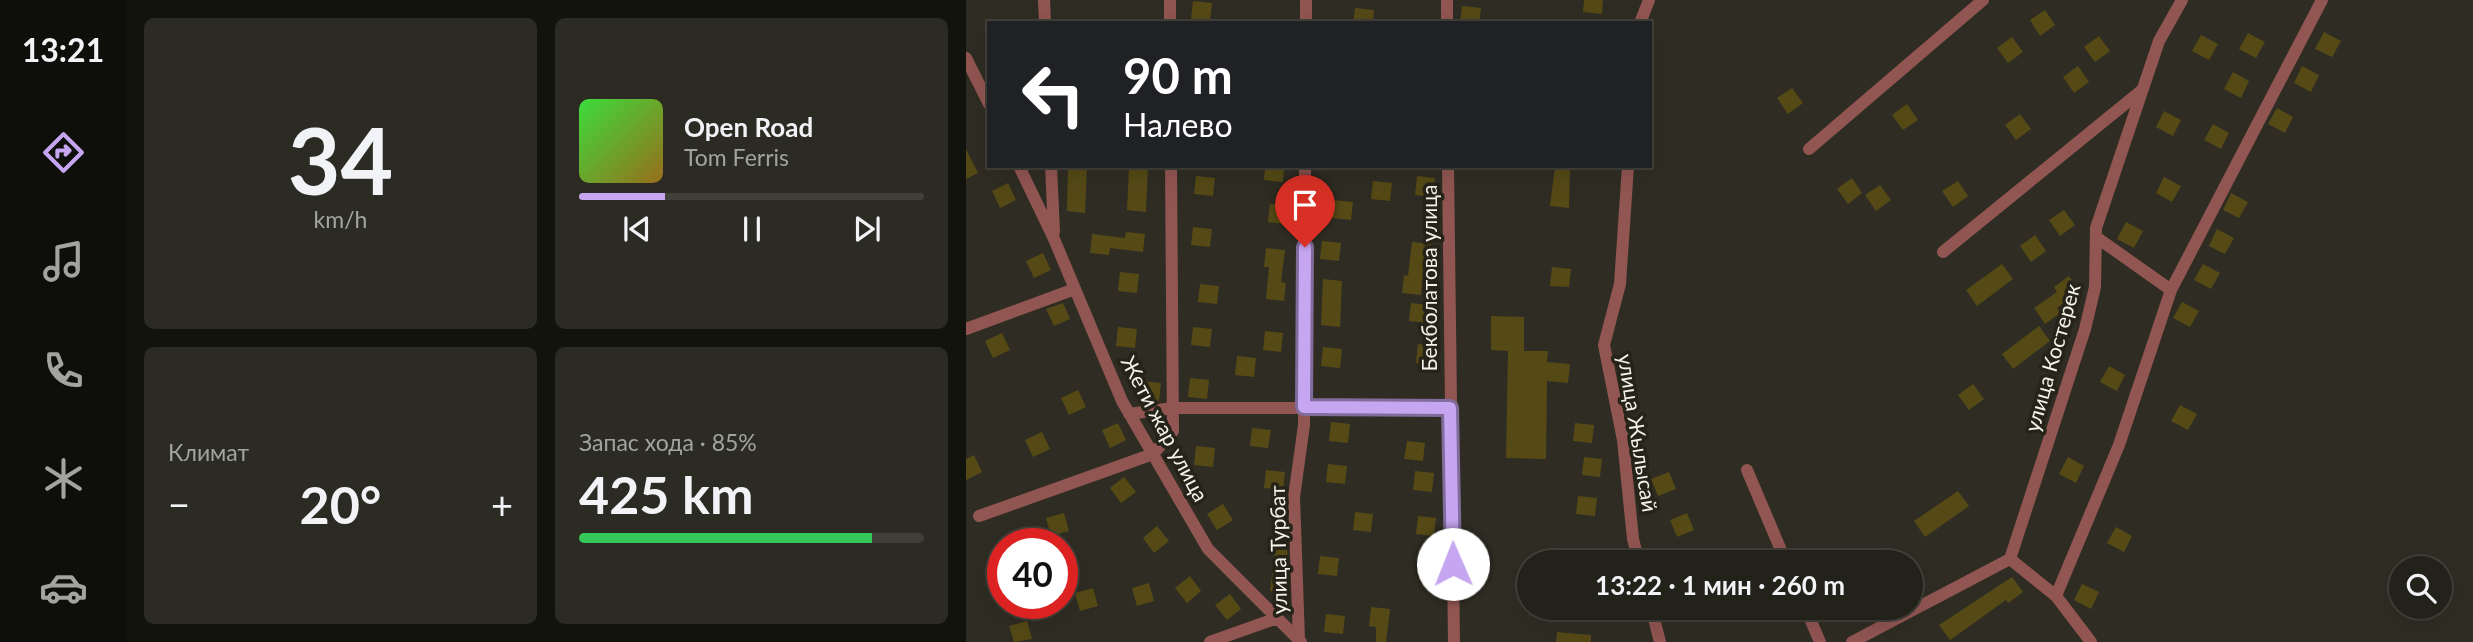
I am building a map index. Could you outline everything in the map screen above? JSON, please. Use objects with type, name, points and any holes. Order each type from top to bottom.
[{"type":"street","points":[[1044,0],[1045,21]]},
{"type":"street","points":[[1170,0],[1170,21]]},
{"type":"street","points":[[1306,0],[1306,21]]},
{"type":"street","points":[[1447,0],[1447,21]]},
{"type":"street","points":[[1641,21],[1649,0]]},
{"type":"street","points":[[1809,149],[1983,0]]},
{"type":"street","name":"улица Костерек","points":[[2010,559],[2085,329],[2095,287],[2096,228],[2159,41],[2182,0]]},
{"type":"street","points":[[2056,596],[2119,445],[2171,290],[2322,0]]},
{"type":"street","points":[[966,58],[987,100]]},
{"type":"street","points":[[1944,252],[2142,91]]},
{"type":"street","name":"Жети жар улица","points":[[1020,168],[1054,239],[1129,414],[1208,548],[1300,641]]},
{"type":"street","points":[[1051,168],[1054,239]]},
{"type":"street","points":[[979,516],[1153,454],[1173,430],[1171,168]]},
{"type":"street","name":"улица Турбат","points":[[1300,641],[1294,497],[1304,407],[1305,168]]},
{"type":"street","name":"Бекболатова улица","points":[[1448,168],[1454,642]]},
{"type":"street","name":"улица Жылысай","points":[[1628,168],[1620,284],[1604,345],[1623,440],[1636,550]]},
{"type":"street","points":[[2096,237],[2171,290]]},
{"type":"street","points":[[966,329],[1075,289]]},
{"type":"street","points":[[1129,414],[1173,408],[1450,408]]},
{"type":"street","points":[[1747,470],[1781,550]]},
{"type":"street","points":[[1852,642],[2010,559],[2056,596],[2091,642]]},
{"type":"street","name":"улица Турбат","points":[[1210,642],[1277,618]]},
{"type":"street","points":[[1654,620],[1660,642]]},
{"type":"street","points":[[1811,620],[1820,642]]},
{"type":"building","points":[[1584,0],[1603,0],[1602,14],[1583,12]]},
{"type":"building","points":[[1193,1],[1212,3],[1210,21],[1191,19]]},
{"type":"building","points":[[1462,6],[1481,8],[1479,21],[1460,21]]},
{"type":"building","points":[[1355,8],[1374,10],[1373,21],[1353,21]]},
{"type":"building","points":[[2045,10],[2055,25],[2040,36],[2030,20]]},
{"type":"building","points":[[2324,32],[2341,41],[2332,57],[2315,49]]},
{"type":"building","points":[[2248,33],[2265,42],[2256,58],[2239,49]]},
{"type":"building","points":[[2201,35],[2218,44],[2209,60],[2192,51]]},
{"type":"building","points":[[2099,36],[2110,51],[2095,62],[2084,47]]},
{"type":"building","points":[[2012,37],[2023,52],[2008,63],[1997,48]]},
{"type":"building","points":[[2078,66],[2089,82],[2074,93],[2063,77]]},
{"type":"building","points":[[2302,66],[2319,75],[2311,92],[2294,83]]},
{"type":"building","points":[[2233,72],[2249,81],[2241,98],[2224,89]]},
{"type":"building","points":[[1792,88],[1803,103],[1788,114],[1777,98]]},
{"type":"building","points":[[1907,104],[1918,120],[1903,130],[1892,115]]},
{"type":"building","points":[[2277,108],[2293,117],[2285,133],[2268,124]]},
{"type":"building","points":[[2164,111],[2181,120],[2173,136],[2156,127]]},
{"type":"building","points":[[2020,114],[2031,129],[2016,140],[2005,125]]},
{"type":"building","points":[[2213,124],[2229,133],[2221,149],[2204,140]]},
{"type":"building","points":[[966,149],[978,173],[966,179]]},
{"type":"building","points":[[1068,168],[1087,168],[1085,213],[1067,211]]},
{"type":"building","points":[[1129,168],[1148,168],[1146,212],[1127,210]]},
{"type":"building","points":[[1265,168],[1284,168],[1283,182],[1264,180]]},
{"type":"building","points":[[1555,168],[1570,168],[1569,208],[1550,206]]},
{"type":"building","points":[[1196,176],[1215,178],[1213,196],[1194,194]]},
{"type":"building","points":[[1417,176],[1435,178],[1433,197],[1415,195]]},
{"type":"building","points":[[2164,177],[2181,186],[2172,202],[2156,193]]},
{"type":"building","points":[[1852,178],[1862,193],[1848,204],[1837,189]]},
{"type":"building","points":[[1373,181],[1392,183],[1390,201],[1371,199]]},
{"type":"building","points":[[1958,181],[1968,196],[1953,207],[1942,191]]},
{"type":"building","points":[[1008,183],[1016,200],[1000,208],[992,191]]},
{"type":"building","points":[[1880,185],[1891,200],[1876,211],[1865,195]]},
{"type":"building","points":[[2231,193],[2248,202],[2239,218],[2223,210]]},
{"type":"building","points":[[1334,200],[1353,202],[1351,220],[1332,218]]},
{"type":"building","points":[[1270,204],[1289,206],[1286,224],[1268,222]]},
{"type":"building","points":[[2064,210],[2075,225],[2060,236],[2049,220]]},
{"type":"building","points":[[2126,222],[2143,231],[2134,248],[2117,239]]},
{"type":"building","points":[[1193,227],[1212,229],[1210,247],[1191,245]]},
{"type":"building","points":[[2217,229],[2234,238],[2225,254],[2209,246]]},
{"type":"building","points":[[1126,232],[1145,234],[1143,252],[1110,248],[1109,255],[1090,253],[1092,234],[1125,238]]},
{"type":"building","points":[[2035,235],[2046,251],[2031,262],[2020,246]]},
{"type":"building","points":[[1322,241],[1341,243],[1339,261],[1320,259]]},
{"type":"building","points":[[1412,242],[1431,244],[1429,262],[1424,262],[1421,295],[1402,293],[1404,275],[1408,276]]},
{"type":"building","points":[[1266,248],[1285,250],[1281,282],[1286,283],[1284,301],[1266,299],[1269,267],[1264,267]]},
{"type":"building","points":[[1043,253],[1051,270],[1034,278],[1026,261]]},
{"type":"building","points":[[2002,264],[2013,279],[1977,306],[1966,290]]},
{"type":"building","points":[[2203,264],[2220,273],[2211,289],[2194,280]]},
{"type":"building","points":[[1552,267],[1571,269],[1569,287],[1550,286]]},
{"type":"building","points":[[1120,272],[1139,274],[1137,293],[1118,291]]},
{"type":"building","points":[[2069,276],[2080,292],[2057,308],[2060,313],[2045,324],[2034,308],[2057,292],[2054,287]]},
{"type":"building","points":[[1323,279],[1342,281],[1340,327],[1321,325]]},
{"type":"building","points":[[1200,284],[1219,286],[1217,304],[1198,302]]},
{"type":"building","points":[[2182,302],[2199,311],[2190,327],[2173,318]]},
{"type":"building","points":[[1063,303],[1070,319],[1054,326],[1046,309]]},
{"type":"building","points":[[1411,303],[1430,305],[1428,323],[1409,321]]},
{"type":"building","points":[[1491,316],[1524,317],[1524,351],[1548,351],[1547,362],[1570,364],[1568,383],[1547,381],[1546,459],[1506,458],[1508,351],[1491,350]]},
{"type":"building","points":[[2039,326],[2050,341],[2013,369],[2002,354]]},
{"type":"building","points":[[1118,327],[1137,329],[1135,348],[1116,346]]},
{"type":"building","points":[[1193,327],[1212,329],[1210,347],[1191,345]]},
{"type":"building","points":[[1265,331],[1283,333],[1281,352],[1263,350]]},
{"type":"building","points":[[1002,333],[1010,350],[993,358],[985,341]]},
{"type":"building","points":[[1418,344],[1437,346],[1434,365],[1416,363]]},
{"type":"building","points":[[1323,347],[1342,349],[1340,368],[1321,366]]},
{"type":"building","points":[[1237,356],[1256,358],[1254,377],[1235,375]]},
{"type":"building","points":[[2109,366],[2125,375],[2117,391],[2100,382]]},
{"type":"building","points":[[1190,378],[1209,380],[1207,399],[1188,397]]},
{"type":"building","points":[[1142,381],[1161,383],[1159,401],[1140,399]]},
{"type":"building","points":[[1973,384],[1984,399],[1969,410],[1958,395]]},
{"type":"building","points":[[1078,390],[1086,407],[1069,415],[1061,398]]},
{"type":"building","points":[[2180,405],[2197,414],[2188,430],[2171,421]]},
{"type":"building","points":[[1331,422],[1350,424],[1348,443],[1329,441]]},
{"type":"building","points":[[1118,423],[1126,440],[1110,448],[1102,430]]},
{"type":"building","points":[[1575,423],[1594,425],[1592,443],[1573,441]]},
{"type":"building","points":[[1252,428],[1271,430],[1268,448],[1250,446]]},
{"type":"building","points":[[1042,432],[1050,449],[1033,457],[1025,440]]},
{"type":"building","points":[[1407,441],[1425,443],[1423,461],[1404,459]]},
{"type":"building","points":[[1196,446],[1215,448],[1213,467],[1194,465]]},
{"type":"building","points":[[974,455],[982,472],[966,480],[966,459]]},
{"type":"building","points":[[1584,457],[1602,459],[1600,477],[1582,475]]},
{"type":"building","points":[[2068,457],[2084,466],[2076,483],[2059,474]]},
{"type":"building","points":[[1328,464],[1347,466],[1345,484],[1326,482]]},
{"type":"building","points":[[1266,470],[1285,472],[1283,490],[1264,488]]},
{"type":"building","points":[[1415,471],[1434,473],[1432,492],[1413,490]]},
{"type":"building","points":[[1669,472],[1676,489],[1658,496],[1651,479]]},
{"type":"building","points":[[1124,477],[1136,492],[1121,503],[1110,488]]},
{"type":"building","points":[[1958,491],[1969,506],[1925,537],[1914,521]]},
{"type":"building","points":[[1578,496],[1597,498],[1595,516],[1576,514]]},
{"type":"building","points":[[1223,504],[1233,520],[1217,530],[1207,514]]},
{"type":"building","points":[[1355,512],[1373,514],[1371,532],[1353,530]]},
{"type":"building","points":[[1064,513],[1068,528],[1049,528],[1046,518]]},
{"type":"building","points":[[1687,513],[1694,530],[1677,537],[1670,520]]},
{"type":"building","points":[[1418,516],[1436,518],[1434,536],[1416,534]]},
{"type":"building","points":[[1157,526],[1169,541],[1154,553],[1143,538]]},
{"type":"building","points":[[2116,527],[2132,536],[2124,552],[2107,543]]},
{"type":"building","points":[[1276,544],[1287,545],[1289,593],[1270,591]]},
{"type":"building","points":[[1320,556],[1339,558],[1337,576],[1318,574]]},
{"type":"building","points":[[1423,562],[1442,564],[1440,582],[1421,580]]},
{"type":"building","points":[[1190,576],[1201,591],[1187,603],[1175,588]]},
{"type":"building","points":[[2012,577],[2023,592],[2008,603],[2006,600],[1950,640],[1939,625]]},
{"type":"building","points":[[1149,583],[1154,601],[1137,606],[1132,588]]},
{"type":"building","points":[[2082,584],[2099,592],[2091,609],[2074,600]]},
{"type":"building","points":[[1093,588],[1098,606],[1080,611],[1078,592]]},
{"type":"building","points":[[1230,594],[1241,609],[1227,620],[1215,605]]},
{"type":"building","points":[[1371,607],[1390,609],[1386,642],[1376,642],[1376,627],[1369,626]]},
{"type":"building","points":[[1326,614],[1345,616],[1343,634],[1324,632]]},
{"type":"building","points":[[1027,621],[1032,639],[1014,642],[1009,626]]},
{"type":"building","points":[[1557,632],[1591,635],[1591,642],[1556,642]]},
{"type":"route","points":[[1305,247],[1304,407],[1450,408],[1453,564]]}]
